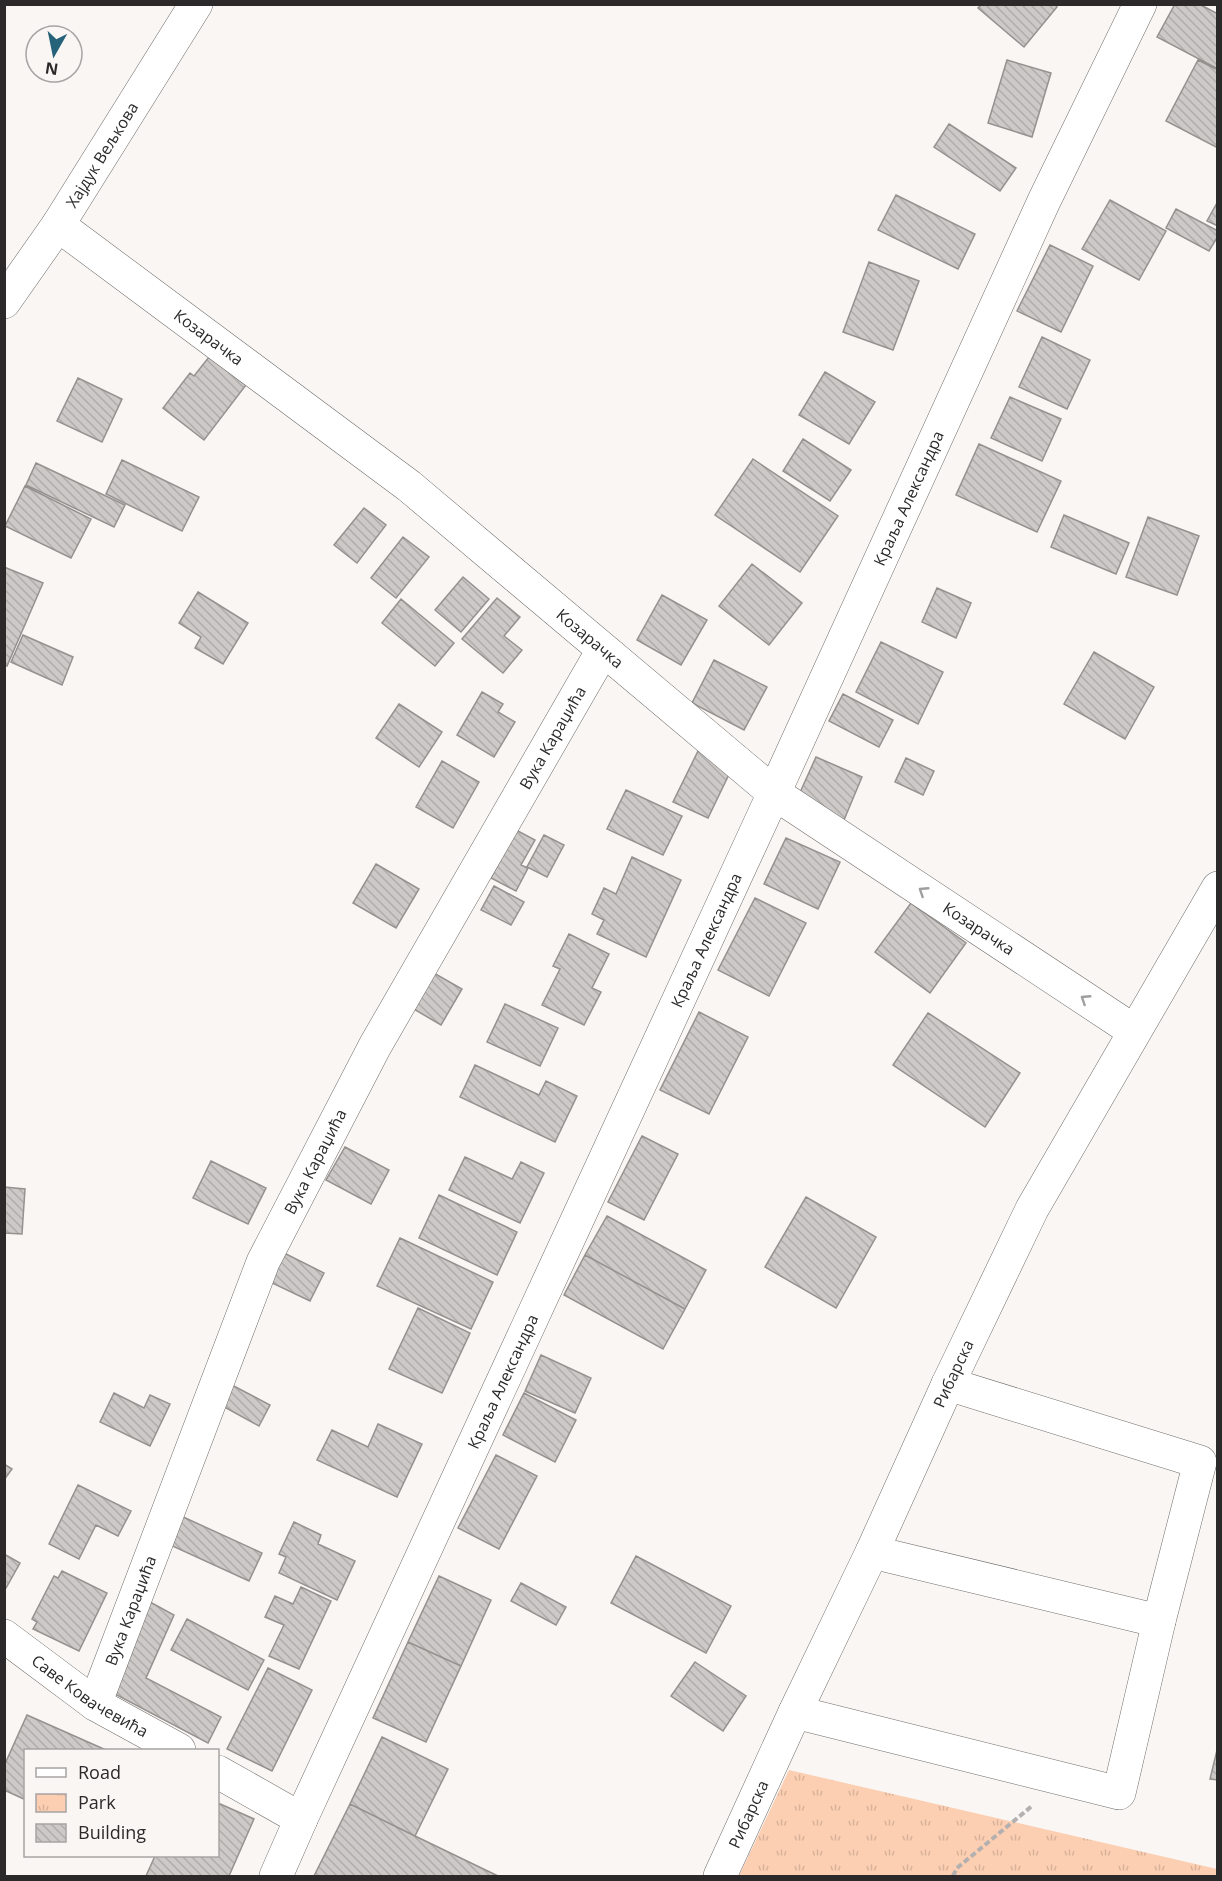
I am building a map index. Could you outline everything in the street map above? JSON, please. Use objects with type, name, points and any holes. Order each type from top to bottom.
[{"type":"street","name":"Хајдук Вељкова","points":[[4,302],[58,225],[196,4]]},
{"type":"street","name":"Краља Александра","points":[[276,1876],[1044,201],[1140,4]]},
{"type":"street","name":"Козарачка","points":[[58,225],[409,486],[774,794],[1134,1031]]},
{"type":"street","name":"Вука Караџића","points":[[95,1704],[263,1262],[375,1046],[603,650]]},
{"type":"street","name":"Рибарска","points":[[720,1876],[948,1384],[1032,1209],[1218,888]]},
{"type":"street","points":[[795,1712],[1119,1793],[1159,1621],[1200,1462],[948,1384]]},
{"type":"street","points":[[872,1552],[1159,1621]]},
{"type":"street","name":"Саве Ковачевића","points":[[4,1636],[95,1704],[176,1749]]},
{"type":"street","points":[[219,1773],[301,1819]]},
{"type":"path","points":[[953,1876],[957,1868],[1065,1779]]},
{"type":"green space","points":[[789,1770],[1217,1869],[1217,1876],[739,1876]]},
{"type":"building","points":[[982,4],[1055,4],[1057,7],[1024,47],[978,8]]},
{"type":"building","points":[[1175,4],[1199,4],[1218,14],[1218,69],[1157,37]]},
{"type":"building","points":[[1007,60],[1051,73],[1032,137],[988,123]]},
{"type":"building","points":[[1198,60],[1218,70],[1218,148],[1166,121]]},
{"type":"building","points":[[949,124],[1016,168],[1000,191],[934,147]]},
{"type":"building","points":[[896,195],[975,234],[958,269],[878,230]]},
{"type":"building","points":[[1110,200],[1166,231],[1139,280],[1082,249]]},
{"type":"building","points":[[1218,201],[1218,226],[1207,221]]},
{"type":"building","points":[[1176,209],[1218,231],[1218,236],[1209,251],[1166,228]]},
{"type":"building","points":[[1050,245],[1093,266],[1061,332],[1017,311]]},
{"type":"building","points":[[869,262],[919,281],[893,350],[843,332]]},
{"type":"building","points":[[1042,337],[1090,360],[1067,409],[1019,387]]},
{"type":"building","points":[[209,357],[246,385],[204,440],[163,408],[190,373],[194,376]]},
{"type":"building","points":[[825,372],[875,402],[849,444],[799,415]]},
{"type":"building","points":[[78,378],[122,399],[102,442],[57,421]]},
{"type":"building","points":[[1010,397],[1061,419],[1042,461],[991,438]]},
{"type":"building","points":[[803,439],[851,470],[830,501],[783,471]]},
{"type":"building","points":[[979,444],[1061,481],[1037,532],[956,495]]},
{"type":"building","points":[[753,459],[838,516],[800,572],[715,515]]},
{"type":"building","points":[[122,460],[199,497],[182,531],[106,494]]},
{"type":"building","points":[[36,463],[125,505],[114,527],[26,485]]},
{"type":"building","points":[[25,486],[91,519],[71,558],[5,526]]},
{"type":"building","points":[[364,508],[386,525],[357,563],[334,545]]},
{"type":"building","points":[[1064,515],[1129,543],[1116,574],[1051,547]]},
{"type":"building","points":[[1148,517],[1199,536],[1177,595],[1126,577]]},
{"type":"building","points":[[403,537],[429,557],[396,598],[371,578]]},
{"type":"building","points":[[752,564],[802,603],[769,645],[719,606]]},
{"type":"building","points":[[4,567],[43,583],[7,666],[4,665]]},
{"type":"building","points":[[463,577],[489,599],[461,632],[435,610]]},
{"type":"building","points":[[937,588],[971,603],[956,638],[922,622]]},
{"type":"building","points":[[198,592],[248,623],[223,664],[195,648],[201,637],[179,623]]},
{"type":"building","points":[[662,595],[707,620],[681,665],[637,640]]},
{"type":"building","points":[[497,598],[520,617],[504,636],[522,650],[503,673],[462,639]]},
{"type":"building","points":[[401,599],[454,643],[435,666],[382,623]]},
{"type":"building","points":[[23,635],[73,657],[62,685],[11,662]]},
{"type":"building","points":[[881,642],[943,672],[918,724],[856,692]]},
{"type":"building","points":[[1094,652],[1154,687],[1125,739],[1064,704]]},
{"type":"building","points":[[714,660],[767,687],[744,730],[692,703]]},
{"type":"building","points":[[482,692],[503,704],[498,712],[515,722],[494,757],[457,735]]},
{"type":"building","points":[[843,694],[893,720],[879,747],[829,721]]},
{"type":"building","points":[[399,704],[442,732],[419,767],[376,738]]},
{"type":"building","points":[[699,749],[733,766],[708,818],[673,802]]},
{"type":"building","points":[[816,757],[862,777],[844,820],[797,799]]},
{"type":"building","points":[[906,758],[934,771],[923,795],[895,782]]},
{"type":"building","points":[[442,761],[479,782],[453,828],[416,807]]},
{"type":"building","points":[[626,790],[682,816],[663,855],[607,829]]},
{"type":"building","points":[[516,830],[535,840],[521,865],[528,868],[516,891],[491,878]]},
{"type":"building","points":[[544,835],[564,845],[547,877],[527,867]]},
{"type":"building","points":[[786,838],[840,862],[818,909],[764,884]]},
{"type":"building","points":[[632,857],[681,880],[646,957],[597,934],[604,920],[592,914],[604,888],[616,894]]},
{"type":"building","points":[[376,864],[419,889],[396,928],[353,903]]},
{"type":"building","points":[[494,886],[524,902],[511,925],[481,910]]},
{"type":"building","points":[[755,898],[806,923],[769,996],[718,970]]},
{"type":"building","points":[[911,903],[966,943],[930,993],[875,952]]},
{"type":"building","points":[[569,934],[609,954],[592,988],[601,992],[584,1025],[542,1005],[560,969],[553,966]]},
{"type":"building","points":[[432,972],[462,989],[441,1025],[412,1008]]},
{"type":"building","points":[[505,1004],[558,1028],[540,1066],[487,1042]]},
{"type":"building","points":[[699,1012],[748,1037],[709,1114],[660,1090]]},
{"type":"building","points":[[928,1013],[1020,1073],[985,1127],[893,1065]]},
{"type":"building","points":[[475,1065],[539,1095],[546,1081],[577,1096],[555,1142],[460,1097]]},
{"type":"building","points":[[642,1136],[678,1154],[644,1220],[608,1202]]},
{"type":"building","points":[[345,1147],[389,1170],[371,1204],[326,1180]]},
{"type":"building","points":[[465,1157],[512,1179],[521,1162],[544,1173],[520,1223],[449,1190]]},
{"type":"building","points":[[211,1161],[266,1188],[248,1224],[193,1198]]},
{"type":"building","points":[[4,1187],[25,1189],[22,1234],[4,1233]]},
{"type":"building","points":[[439,1195],[517,1232],[497,1275],[419,1238]]},
{"type":"building","points":[[806,1197],[876,1237],[836,1308],[765,1267]]},
{"type":"building","points":[[607,1216],[706,1270],[685,1309],[585,1255]]},
{"type":"building","points":[[400,1238],[493,1282],[471,1329],[377,1286]]},
{"type":"building","points":[[284,1253],[324,1273],[310,1301],[270,1282]]},
{"type":"building","points":[[585,1255],[685,1309],[663,1349],[564,1295]]},
{"type":"building","points":[[418,1308],[470,1333],[442,1393],[389,1369]]},
{"type":"building","points":[[541,1355],[591,1378],[575,1413],[525,1391]]},
{"type":"building","points":[[228,1383],[270,1405],[259,1426],[217,1403]]},
{"type":"building","points":[[114,1393],[144,1408],[150,1395],[170,1404],[150,1446],[100,1422]]},
{"type":"building","points":[[524,1393],[576,1420],[555,1462],[503,1435]]},
{"type":"building","points":[[378,1424],[422,1444],[397,1497],[317,1460],[332,1430],[368,1447]]},
{"type":"building","points":[[496,1455],[537,1476],[499,1549],[458,1528]]},
{"type":"building","points":[[4,1464],[12,1469],[4,1480]]},
{"type":"building","points":[[78,1485],[131,1511],[118,1536],[96,1525],[79,1559],[49,1544]]},
{"type":"building","points":[[181,1516],[262,1553],[249,1581],[168,1544]]},
{"type":"building","points":[[294,1522],[321,1535],[318,1544],[355,1561],[337,1600],[279,1573],[286,1557],[279,1554]]},
{"type":"building","points":[[4,1554],[20,1563],[6,1588],[4,1587]]},
{"type":"building","points":[[636,1556],[731,1606],[706,1653],[611,1603]]},
{"type":"building","points":[[62,1571],[107,1593],[79,1651],[33,1629],[37,1622],[32,1619],[54,1576],[58,1578]]},
{"type":"building","points":[[439,1576],[491,1600],[461,1666],[408,1642]]},
{"type":"building","points":[[521,1583],[566,1607],[556,1625],[511,1601]]},
{"type":"building","points":[[301,1587],[331,1601],[299,1669],[269,1656],[284,1625],[265,1617],[275,1596],[293,1604]]},
{"type":"building","points":[[150,1602],[174,1615],[146,1678],[221,1717],[208,1743],[111,1692]]},
{"type":"building","points":[[187,1619],[264,1660],[248,1690],[171,1650]]},
{"type":"building","points":[[408,1642],[461,1666],[426,1742],[373,1718]]},
{"type":"building","points":[[695,1662],[746,1696],[723,1731],[671,1696]]},
{"type":"building","points":[[268,1668],[312,1690],[272,1771],[227,1749]]},
{"type":"building","points":[[27,1715],[104,1749],[24,1749],[24,1799],[4,1790],[4,1766]]},
{"type":"building","points":[[382,1737],[448,1769],[415,1836],[350,1804]]},
{"type":"building","points":[[1218,1746],[1218,1780],[1210,1779]]},
{"type":"building","points":[[219,1803],[254,1819],[229,1876],[146,1876],[155,1857],[219,1857]]},
{"type":"building","points":[[350,1804],[415,1836],[498,1876],[314,1876]]}]
